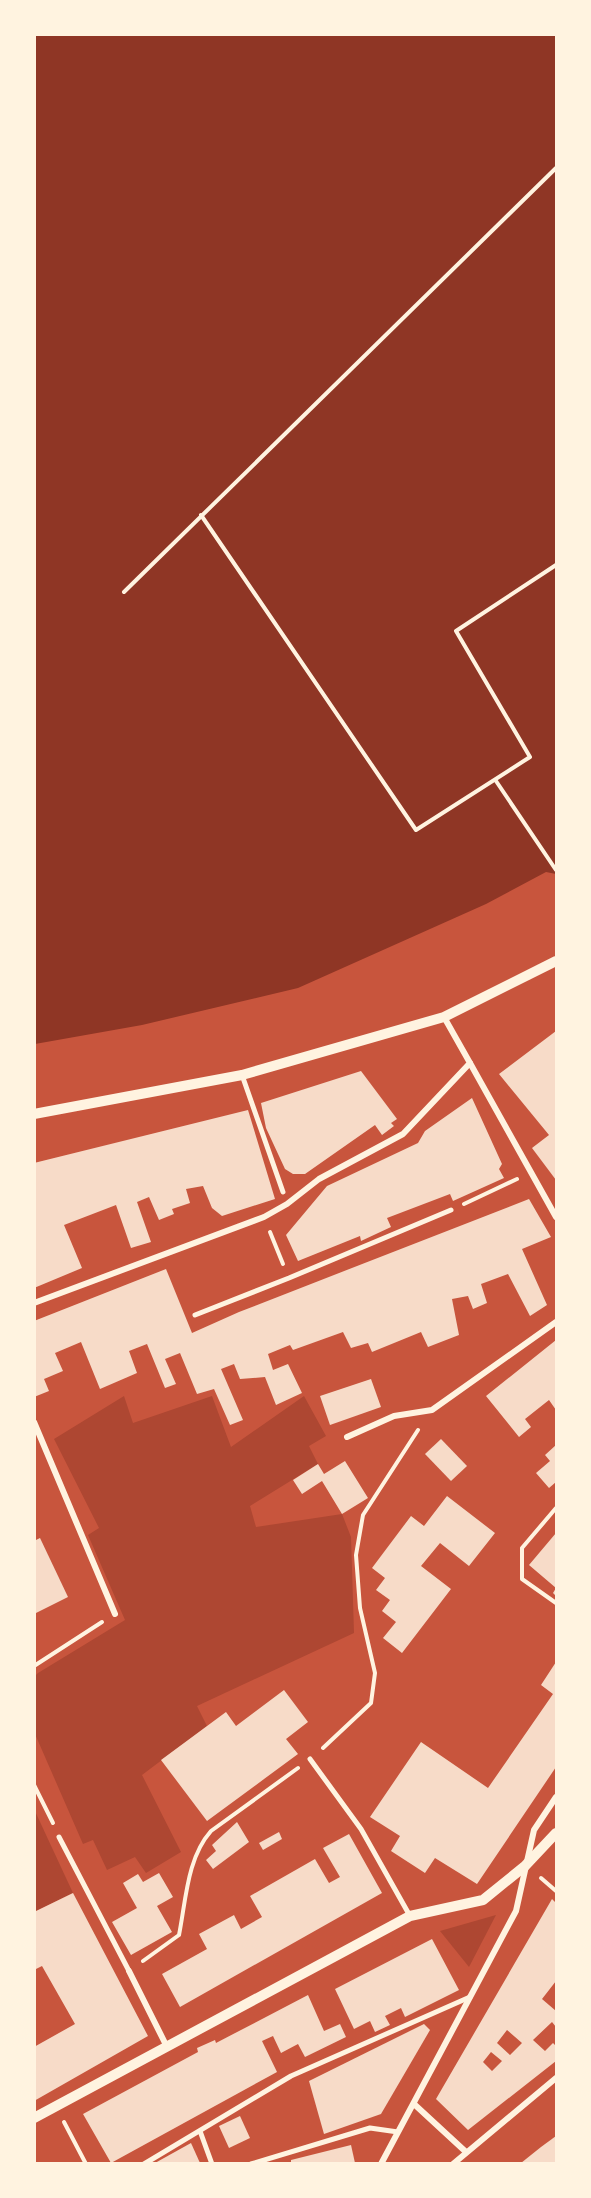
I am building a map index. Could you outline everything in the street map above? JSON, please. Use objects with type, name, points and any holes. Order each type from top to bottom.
[{"type":"street","points":[[34,1114],[242,1075],[444,1017],[556,961]]},
{"type":"street","points":[[444,1017],[556,1216]]},
{"type":"street","points":[[34,1303],[264,1217],[287,1204],[319,1179],[404,1134],[470,1063]]},
{"type":"street","points":[[242,1075],[283,1192]]},
{"type":"street","points":[[195,1315],[451,1210]]},
{"type":"street","points":[[347,1437],[394,1416],[432,1410],[556,1322]]},
{"type":"street","points":[[34,1422],[115,1614]]},
{"type":"street","points":[[310,1759],[361,1828],[410,1916]]},
{"type":"street","points":[[381,2163],[516,1911],[534,1830],[556,1797]]},
{"type":"street","points":[[34,2118],[410,1916],[483,1900],[525,1866],[556,1833]]},
{"type":"street","points":[[59,1837],[167,2047]]},
{"type":"street","points":[[144,2163],[291,2076],[470,1998]]},
{"type":"street","points":[[453,2163],[556,2078]]},
{"type":"street","points":[[414,2104],[466,2152]]},
{"type":"street","points":[[251,2163],[370,2128],[398,2132]]},
{"type":"street","points":[[200,2131],[212,2163]]},
{"type":"path","points":[[124,592],[556,168]]},
{"type":"path","points":[[201,515],[416,830],[496,781],[530,757],[456,631],[556,565]]},
{"type":"path","points":[[496,781],[556,870]]},
{"type":"path","points":[[451,1210],[531,1172]]},
{"type":"path","points":[[270,1233],[278,1253]]},
{"type":"path","points":[[129,1971],[179,1935],[194,1859],[200,1844],[211,1832],[310,1759],[371,1703],[375,1673],[360,1608],[356,1555],[363,1515],[432,1410]]},
{"type":"path","points":[[556,1508],[522,1548],[522,1579],[556,1603]]},
{"type":"path","points":[[34,1666],[115,1614]]},
{"type":"path","points":[[34,1785],[59,1837]]},
{"type":"path","points":[[55,2107],[86,2163]]},
{"type":"shaded area","points":[[35,35],[556,35],[556,874],[546,872],[486,904],[298,988],[142,1025],[35,1044]]},
{"type":"shaded area","points":[[124,1396],[133,1423],[212,1396],[231,1447],[304,1396],[326,1436],[309,1446],[318,1464],[250,1506],[256,1527],[342,1514],[351,1537],[354,1633],[197,1706],[207,1726],[142,1775],[181,1852],[146,1873],[135,1857],[107,1870],[93,1840],[83,1844],[35,1734],[34,1677],[125,1620],[88,1535],[99,1528],[54,1439]]},
{"type":"shaded area","points":[[34,1809],[73,1893],[34,1912]]},
{"type":"shaded area","points":[[496,1915],[469,1967],[440,1931]]},
{"type":"building","points":[[556,1031],[556,1180],[532,1148],[549,1135],[499,1074]]},
{"type":"building","points":[[361,1071],[397,1119],[391,1123],[394,1126],[382,1135],[375,1125],[305,1174],[293,1174],[285,1169],[266,1128],[261,1103]]},
{"type":"building","points":[[472,1098],[502,1164],[499,1169],[504,1178],[453,1201],[450,1194],[387,1218],[391,1227],[361,1241],[360,1236],[298,1261],[286,1235],[327,1186],[418,1143],[425,1131]]},
{"type":"building","points":[[248,1110],[275,1199],[222,1216],[212,1208],[203,1186],[186,1189],[190,1203],[172,1209],[174,1214],[159,1220],[149,1197],[137,1202],[151,1242],[131,1248],[116,1205],[64,1225],[82,1268],[34,1288],[34,1163]]},
{"type":"building","points":[[529,1199],[551,1237],[522,1249],[547,1305],[530,1316],[508,1274],[481,1284],[487,1303],[473,1309],[468,1296],[452,1299],[459,1335],[428,1347],[421,1332],[372,1352],[368,1343],[351,1348],[343,1332],[293,1350],[290,1345],[268,1354],[273,1370],[288,1364],[302,1393],[276,1405],[265,1377],[240,1379],[234,1364],[221,1369],[243,1420],[230,1425],[214,1389],[197,1394],[180,1353],[165,1359],[176,1384],[165,1388],[147,1344],[129,1351],[137,1373],[100,1389],[81,1342],[55,1353],[63,1371],[44,1379],[49,1391],[34,1397],[34,1321],[166,1269],[192,1333],[239,1312]]},
{"type":"building","points":[[556,1340],[556,1410],[549,1400],[525,1419],[531,1427],[519,1437],[486,1396]]},
{"type":"building","points":[[371,1379],[381,1407],[330,1425],[320,1396]]},
{"type":"building","points":[[441,1439],[467,1466],[451,1481],[425,1454]]},
{"type":"building","points":[[556,1445],[556,1482],[549,1488],[536,1473],[550,1461],[545,1455]]},
{"type":"building","points":[[345,1461],[368,1498],[342,1514],[322,1481],[302,1494],[293,1480],[318,1464],[324,1474]]},
{"type":"building","points":[[447,1496],[495,1533],[469,1566],[440,1543],[421,1566],[451,1589],[402,1653],[383,1638],[396,1622],[382,1611],[390,1600],[376,1590],[385,1578],[372,1568],[411,1516],[424,1526]]},
{"type":"building","points":[[556,1533],[556,1588],[529,1565]]},
{"type":"building","points":[[40,1538],[68,1597],[34,1614],[34,1541]]},
{"type":"building","points":[[556,1662],[556,1767],[477,1884],[435,1858],[425,1873],[391,1851],[400,1836],[370,1817],[421,1742],[488,1788],[553,1694],[541,1685]]},
{"type":"building","points":[[284,1690],[308,1722],[286,1739],[298,1754],[207,1821],[161,1760],[226,1712],[236,1726]]},
{"type":"building","points":[[237,1822],[249,1842],[213,1869],[206,1860],[216,1851],[212,1845]]},
{"type":"building","points":[[279,1832],[282,1839],[263,1850],[259,1843]]},
{"type":"building","points":[[349,1834],[382,1893],[180,2007],[162,1974],[207,1949],[199,1934],[234,1915],[241,1929],[262,1917],[250,1896],[315,1859],[329,1883],[340,1877],[323,1848]]},
{"type":"building","points":[[159,1873],[173,1897],[157,1906],[172,1932],[131,1955],[112,1922],[137,1908],[123,1883],[138,1874],[143,1882]]},
{"type":"building","points":[[73,1893],[148,2036],[34,2101],[34,2047],[75,2024],[42,1966],[34,1970],[34,1912]]},
{"type":"building","points":[[552,1899],[556,1903],[556,1981],[542,1999],[556,2011],[556,2027],[552,2022],[533,2040],[545,2051],[553,2043],[556,2046],[556,2061],[468,2130],[436,2099]],"holes":[[[507,2030],[522,2043],[510,2055],[497,2043]],[[491,2052],[502,2061],[492,2071],[483,2062]]]},
{"type":"building","points":[[432,1939],[459,1990],[405,2017],[401,2008],[385,2016],[390,2025],[375,2032],[370,2021],[354,2029],[335,1989]]},
{"type":"building","points":[[308,1995],[324,2031],[340,2024],[346,2037],[305,2057],[298,2044],[281,2053],[273,2036],[262,2041],[277,2072],[111,2163],[83,2114],[198,2052],[197,2048],[215,2040],[216,2043]]},
{"type":"building","points":[[424,2024],[430,2030],[381,2114],[324,2134],[309,2081]]},
{"type":"building","points":[[240,2116],[250,2138],[229,2148],[219,2126]]},
{"type":"building","points":[[556,2136],[556,2163],[521,2163],[541,2147]]},
{"type":"building","points":[[191,2143],[200,2163],[155,2163]]},
{"type":"building","points":[[351,2145],[355,2163],[291,2163],[291,2160]]}]
